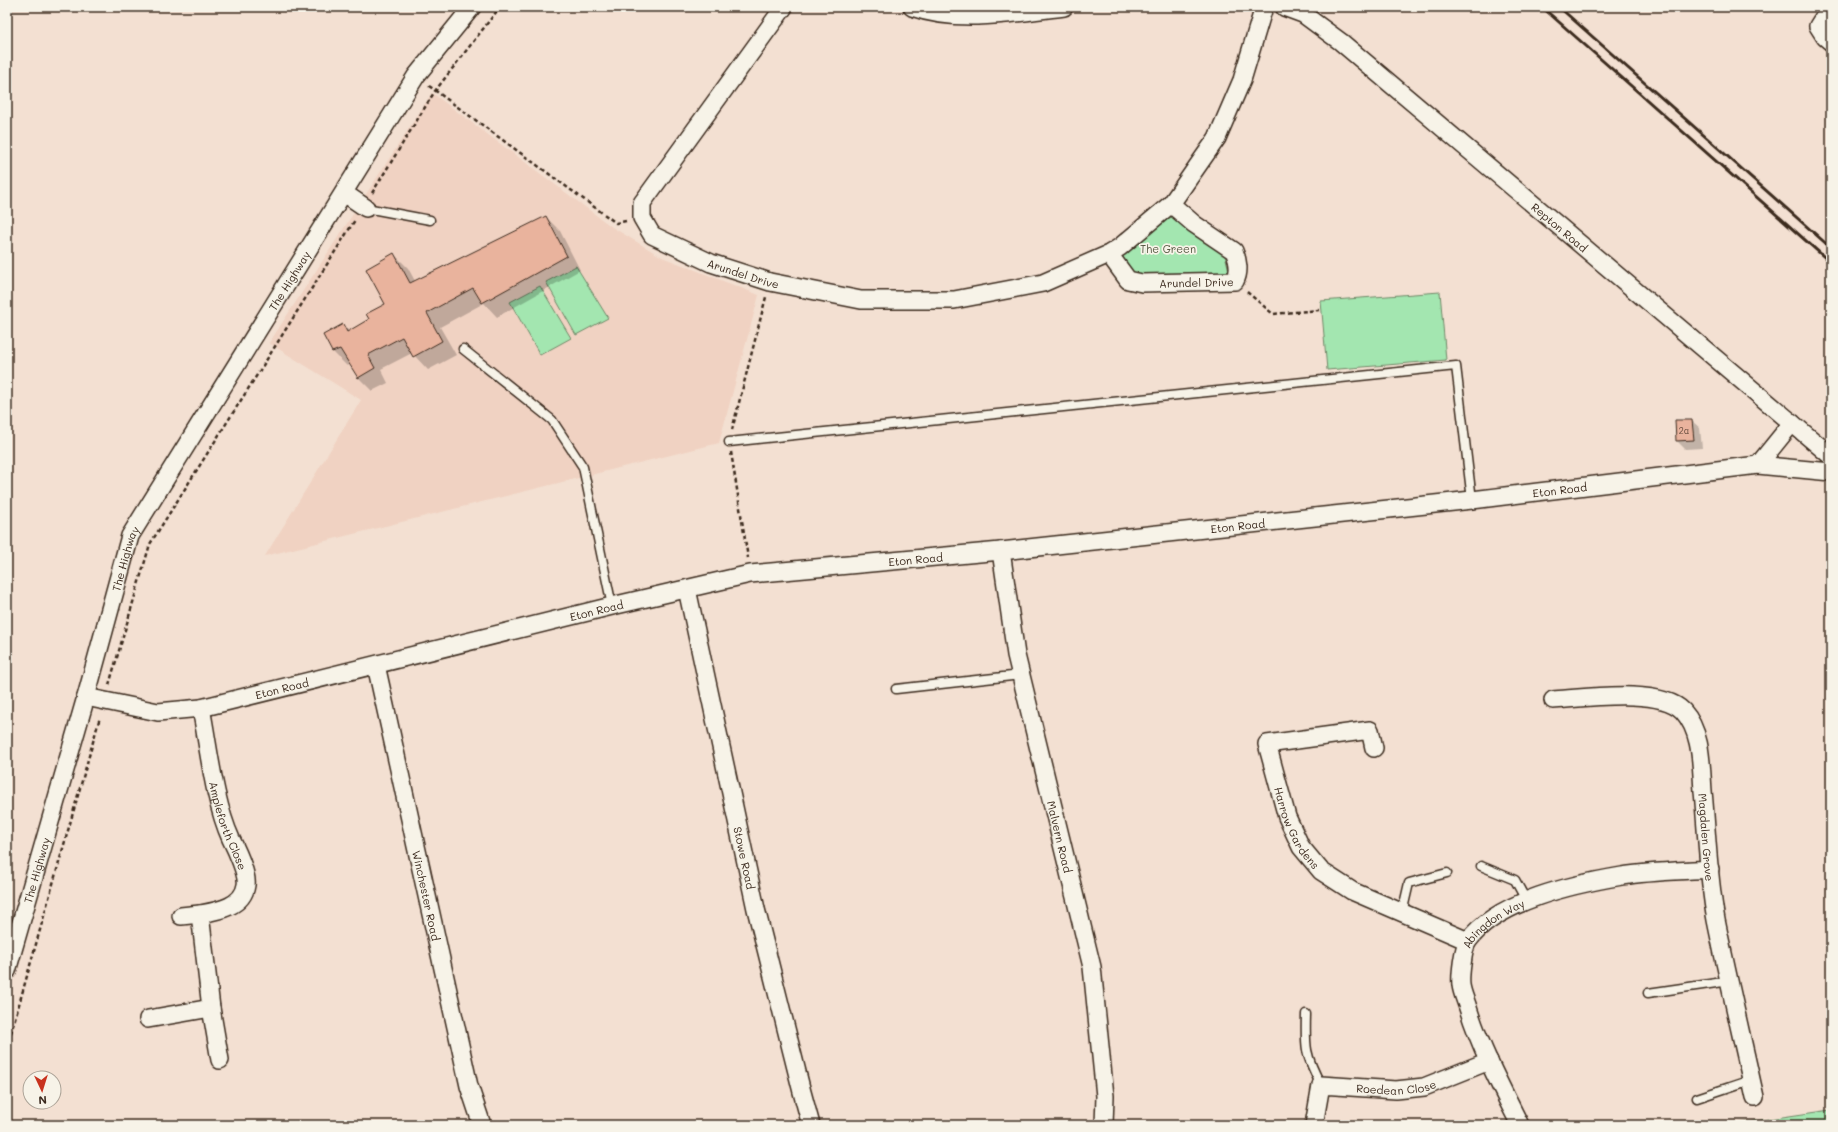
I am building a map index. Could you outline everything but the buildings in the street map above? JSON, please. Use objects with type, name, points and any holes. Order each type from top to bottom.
[{"type":"street","name":"The Highway","points":[[7,970],[86,697],[130,536],[416,76],[472,7]]},
{"type":"street","points":[[642,218],[642,203],[784,7]]},
{"type":"street","points":[[912,7],[954,16],[989,16],[1064,7]]},
{"type":"street","name":"Arundel Drive","points":[[642,218],[652,235],[711,263],[770,282],[861,300],[954,300],[1042,283],[1109,254],[1171,204],[1217,138],[1242,80],[1264,7]]},
{"type":"street","name":"Repton Road","points":[[1284,7],[1303,14],[1341,42],[1831,456]]},
{"type":"street","points":[[1831,10],[1825,15],[1818,26],[1825,37],[1831,42]]},
{"type":"street","points":[[344,193],[365,207]]},
{"type":"street","name":"Arundel Drive","points":[[1109,254],[1128,280],[1142,283],[1235,281],[1238,276],[1238,270],[1234,251],[1194,224],[1171,204]]},
{"type":"street","points":[[1758,465],[1792,423]]},
{"type":"street","name":"Eton Road","points":[[86,697],[158,712],[201,708],[612,606],[750,574],[1001,551],[1472,500],[1758,465],[1831,472]]},
{"type":"street","name":"Malvern Road","points":[[1001,551],[1020,675],[1092,967],[1105,1096],[1104,1125]]},
{"type":"street","name":"Stowe Road","points":[[688,589],[756,909],[811,1125]]},
{"type":"street","name":"Winchester Road","points":[[376,665],[469,1086],[482,1125]]},
{"type":"street","name":"Magdalen Grove","points":[[1553,700],[1631,695],[1659,698],[1682,710],[1694,727],[1699,747],[1716,919],[1753,1089]]},
{"type":"street","name":"Ampleforth Close","points":[[181,916],[220,910],[239,901],[246,885],[240,859],[223,821],[201,708]]},
{"type":"street","name":"Harrow Gardens","points":[[1374,748],[1370,730],[1267,744],[1287,817],[1301,847],[1321,871],[1352,891],[1468,941]]},
{"type":"street","name":"Abingdon Way","points":[[1520,1125],[1489,1061],[1472,1021],[1461,985],[1462,964],[1468,941],[1489,920],[1526,900],[1572,886],[1623,876],[1710,869]]},
{"type":"street","points":[[200,914],[220,1060]]},
{"type":"street","points":[[148,1019],[212,1008]]},
{"type":"street","name":"Roedean Close","points":[[1321,1085],[1396,1090],[1424,1088],[1489,1061]]},
{"type":"street","points":[[1314,1125],[1321,1085]]},
{"type":"lane","points":[[365,207],[430,220]]},
{"type":"lane","points":[[463,349],[552,420],[583,467],[612,606]]},
{"type":"lane","points":[[729,442],[1456,366],[1472,500]]},
{"type":"lane","points":[[896,689],[1020,675]]},
{"type":"lane","points":[[1481,866],[1516,880],[1526,900]]},
{"type":"lane","points":[[1402,913],[1408,883],[1447,873]]},
{"type":"lane","points":[[1648,993],[1730,981]]},
{"type":"lane","points":[[1306,1014],[1305,1045],[1310,1065],[1321,1085]]},
{"type":"lane","points":[[1697,1098],[1753,1089]]},
{"type":"path","points":[[7,1048],[104,701],[150,544],[365,207],[435,92],[500,7]]},
{"type":"path","points":[[416,76],[435,92],[616,224],[642,218]]},
{"type":"path","points":[[1235,281],[1273,314],[1318,310]]},
{"type":"shaded area","points":[[432,93],[612,227],[662,257],[759,295],[719,443],[265,556],[361,400],[269,343]]},
{"type":"green space","name":"The Green","points":[[1167,215],[1177,218],[1225,255],[1229,271],[1227,274],[1134,276],[1118,251]]},
{"type":"green space","points":[[576,266],[608,318],[576,335],[546,282]]},
{"type":"green space","points":[[540,286],[571,338],[540,355],[510,302]]},
{"type":"green space","points":[[1440,292],[1446,360],[1327,370],[1321,301]]},
{"type":"green space","points":[[1830,1110],[1831,1125],[1728,1125]]},
{"type":"railway","points":[[1542,7],[1831,263]]},
{"type":"railway","points":[[1559,7],[1831,248]]}]
